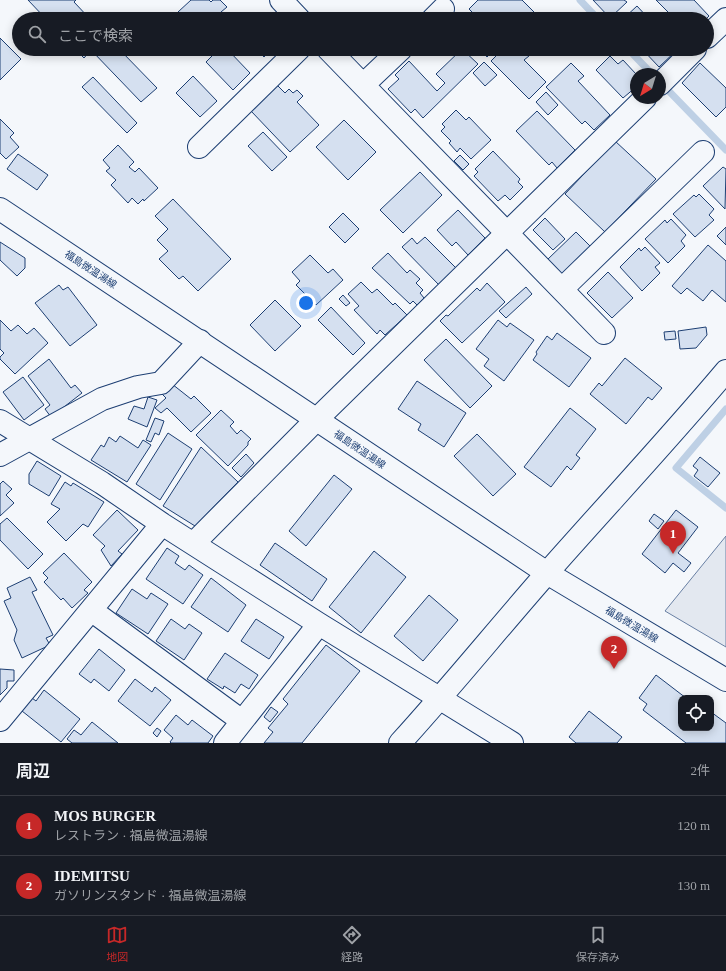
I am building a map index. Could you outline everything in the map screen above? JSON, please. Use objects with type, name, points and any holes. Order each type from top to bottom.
[{"type":"street","points":[[281,0],[292,12]]},
{"type":"street","points":[[714,30],[726,19]]},
{"type":"street","points":[[199,147],[292,56]]},
{"type":"street","points":[[335,56],[604,333]]},
{"type":"street","points":[[363,85],[394,56]]},
{"type":"street","points":[[666,78],[688,56]]},
{"type":"street","points":[[194,543],[317,419],[640,104]]},
{"type":"street","points":[[562,289],[703,152]]},
{"type":"street","name":"福島微温湯線","points":[[0,209],[547,573],[726,680]]},
{"type":"street","points":[[0,455],[73,414],[112,395],[138,387],[161,383],[200,341]]},
{"type":"street","points":[[400,743],[440,699],[547,573],[677,430],[726,372]]},
{"type":"street","points":[[0,421],[102,483],[162,524],[319,624],[512,743]]},
{"type":"street","points":[[0,720],[162,524]]},
{"type":"street","points":[[91,610],[242,721]]},
{"type":"street","points":[[226,743],[319,624]]},
{"type":"shaded area","points":[[726,536],[726,647],[665,611]]},
{"type":"building","points":[[28,0],[76,0],[74,2],[83,12],[39,12]]},
{"type":"building","points":[[191,0],[209,0],[211,2],[213,0],[220,0],[227,7],[221,12],[178,12]]},
{"type":"building","points":[[478,0],[522,0],[534,12],[472,12],[469,9]]},
{"type":"building","points":[[593,0],[624,0],[627,2],[616,12],[604,12]]},
{"type":"building","points":[[656,0],[694,0],[705,12],[668,12]]},
{"type":"building","points":[[637,6],[643,12],[631,12]]},
{"type":"building","points":[[0,38],[12,50],[12,56],[18,56],[21,59],[0,80]]},
{"type":"building","points":[[97,56],[126,56],[157,88],[141,102]]},
{"type":"building","points":[[212,56],[234,56],[250,73],[233,90],[206,62]]},
{"type":"building","points":[[455,56],[469,56],[478,64],[423,118],[415,109],[411,113],[388,89],[399,79],[395,75],[409,61],[437,91],[445,83],[436,74]]},
{"type":"building","points":[[496,56],[529,56],[524,60],[546,82],[529,99],[491,61]]},
{"type":"building","points":[[610,56],[618,64],[623,60],[630,68],[630,92],[623,98],[596,70]]},
{"type":"building","points":[[649,56],[671,56],[659,67]]},
{"type":"building","points":[[484,62],[497,75],[485,86],[473,73]]},
{"type":"building","points":[[571,63],[584,76],[578,81],[610,115],[594,130],[585,121],[582,124],[546,87]]},
{"type":"building","points":[[700,63],[726,88],[726,107],[716,117],[682,83]]},
{"type":"building","points":[[193,76],[217,101],[200,117],[176,93]]},
{"type":"building","points":[[93,77],[137,123],[127,133],[82,87]]},
{"type":"building","points":[[277,85],[285,93],[289,89],[293,93],[297,90],[303,96],[297,102],[319,125],[290,152],[251,111]]},
{"type":"building","points":[[546,92],[558,105],[548,115],[536,102]]},
{"type":"building","points":[[456,110],[466,120],[469,117],[491,140],[471,159],[460,148],[457,152],[449,143],[451,141],[441,131],[445,127],[442,124]]},
{"type":"building","points":[[537,111],[575,150],[557,168],[552,162],[549,165],[516,131]]},
{"type":"building","points":[[0,119],[14,133],[10,137],[19,147],[6,159],[0,153]]},
{"type":"building","points":[[344,120],[376,152],[348,180],[316,147]]},
{"type":"building","points":[[263,132],[287,157],[272,171],[248,146]]},
{"type":"building","points":[[615,141],[656,179],[605,232],[565,194]]},
{"type":"building","points":[[118,145],[134,162],[129,167],[135,172],[139,168],[158,188],[144,201],[143,199],[138,204],[132,198],[128,203],[111,185],[116,180],[106,171],[110,168],[103,160]]},
{"type":"building","points":[[493,151],[520,179],[518,182],[523,187],[510,200],[505,195],[498,201],[474,176],[478,172],[475,169]]},
{"type":"building","points":[[18,154],[48,175],[37,190],[7,169]]},
{"type":"building","points":[[460,155],[469,164],[463,170],[454,161]]},
{"type":"building","points":[[723,167],[726,169],[725,209],[703,186]]},
{"type":"building","points":[[420,172],[442,195],[403,233],[380,210]]},
{"type":"building","points":[[699,194],[714,209],[709,215],[714,220],[695,237],[673,214],[694,195],[696,197]]},
{"type":"building","points":[[173,199],[231,259],[198,291],[183,276],[179,279],[159,259],[168,251],[157,240],[168,229],[155,216]]},
{"type":"building","points":[[458,210],[485,238],[468,255],[456,242],[452,246],[437,230]]},
{"type":"building","points":[[343,213],[359,229],[345,243],[329,227]]},
{"type":"building","points":[[545,218],[565,239],[553,250],[533,230]]},
{"type":"building","points":[[671,219],[686,235],[681,241],[685,246],[668,263],[645,239],[665,220],[667,223]]},
{"type":"building","points":[[726,227],[726,245],[717,236]]},
{"type":"building","points":[[576,232],[591,247],[561,275],[547,260]]},
{"type":"building","points":[[425,237],[456,268],[439,285],[402,247],[412,238],[417,244]]},
{"type":"building","points":[[0,242],[25,258],[25,268],[17,276],[0,260]]},
{"type":"building","points":[[708,245],[726,261],[726,302],[712,290],[703,301],[687,288],[681,294],[672,286]]},
{"type":"building","points":[[645,247],[660,263],[655,267],[660,273],[642,291],[620,267],[639,248],[641,251]]},
{"type":"building","points":[[388,253],[407,273],[410,270],[420,279],[416,283],[423,290],[420,293],[424,298],[417,305],[413,301],[410,304],[372,268]]},
{"type":"building","points":[[310,255],[328,273],[333,269],[343,280],[316,305],[296,285],[300,281],[292,272]]},
{"type":"building","points":[[608,272],[633,298],[612,318],[587,293]]},
{"type":"building","points":[[361,282],[372,293],[377,289],[393,305],[395,303],[407,315],[385,335],[380,330],[377,334],[354,310],[359,306],[348,294]]},
{"type":"building","points":[[487,283],[505,302],[462,343],[440,321],[446,315],[448,316],[477,288],[480,291]]},
{"type":"building","points":[[59,285],[63,290],[68,287],[97,325],[70,346],[35,303]]},
{"type":"building","points":[[526,287],[532,294],[506,318],[499,311]]},
{"type":"building","points":[[343,295],[350,303],[346,306],[339,299]]},
{"type":"building","points":[[275,300],[301,326],[275,351],[250,325]]},
{"type":"building","points":[[331,307],[365,343],[353,355],[318,320]]},
{"type":"building","points":[[0,320],[11,331],[18,325],[27,334],[34,328],[48,343],[15,374],[0,359],[4,353],[0,349]]},
{"type":"building","points":[[498,320],[507,327],[510,323],[534,340],[504,381],[484,366],[489,359],[476,349]]},
{"type":"building","points":[[706,327],[707,335],[696,348],[680,349],[678,331]]},
{"type":"building","points":[[675,331],[676,339],[665,340],[664,332]]},
{"type":"building","points":[[557,333],[591,358],[569,387],[533,360],[537,354],[536,352],[547,336],[552,340]]},
{"type":"building","points":[[446,339],[492,386],[470,408],[424,360]]},
{"type":"building","points":[[625,358],[662,388],[652,400],[648,397],[626,424],[590,394],[599,383],[602,386]]},
{"type":"building","points":[[49,359],[71,388],[75,385],[82,393],[51,417],[45,409],[50,405],[28,376]]},
{"type":"building","points":[[23,377],[44,405],[24,420],[3,392]]},
{"type":"building","points":[[417,381],[466,413],[444,447],[418,430],[421,424],[398,409]]},
{"type":"building","points":[[172,384],[191,399],[194,396],[211,413],[191,432],[167,408],[161,413],[155,408],[166,398],[162,394]]},
{"type":"building","points":[[148,397],[157,400],[147,427],[128,419],[134,406],[144,409]]},
{"type":"building","points":[[570,408],[596,429],[576,455],[580,458],[571,470],[567,466],[551,487],[524,467]]},
{"type":"building","points":[[221,410],[234,422],[230,426],[237,434],[241,430],[251,439],[248,442],[248,445],[228,466],[196,435]]},
{"type":"building","points":[[155,418],[164,421],[159,435],[155,433],[151,442],[146,440]]},
{"type":"building","points":[[168,433],[192,449],[160,500],[136,484]]},
{"type":"building","points":[[477,434],[516,474],[493,496],[454,456]]},
{"type":"building","points":[[120,436],[138,448],[143,440],[151,445],[127,482],[91,460],[101,445],[104,447],[109,437],[116,442]]},
{"type":"building","points":[[201,447],[238,482],[195,526],[163,506]]},
{"type":"building","points":[[246,454],[254,463],[241,477],[232,468]]},
{"type":"building","points":[[700,457],[720,473],[708,487],[694,476],[698,470],[693,466]]},
{"type":"building","points":[[37,461],[61,476],[49,496],[29,484],[29,474]]},
{"type":"building","points":[[334,475],[352,489],[306,546],[289,531]]},
{"type":"building","points":[[3,481],[12,489],[6,495],[14,503],[0,516],[0,484]]},
{"type":"building","points":[[65,482],[71,486],[73,483],[104,502],[88,527],[83,524],[66,541],[47,522],[60,509],[51,504]]},
{"type":"building","points":[[117,510],[138,530],[118,551],[122,554],[111,566],[101,550],[105,546],[93,535]]},
{"type":"building","points":[[676,510],[698,527],[678,553],[691,563],[684,572],[673,563],[665,573],[642,554]]},
{"type":"building","points":[[654,514],[664,521],[658,529],[649,521]]},
{"type":"building","points":[[7,518],[43,554],[28,569],[0,540],[0,524]]},
{"type":"building","points":[[275,543],[327,579],[312,601],[260,565]]},
{"type":"building","points":[[167,548],[179,556],[175,563],[185,570],[189,565],[203,575],[183,604],[146,579]]},
{"type":"building","points":[[374,551],[406,577],[361,633],[329,607]]},
{"type":"building","points":[[64,553],[92,582],[84,590],[88,593],[72,608],[63,598],[61,600],[44,582],[48,578],[43,573]]},
{"type":"building","points":[[30,577],[37,590],[32,592],[53,635],[46,638],[50,645],[22,658],[14,640],[17,630],[4,601],[11,598],[7,588]]},
{"type":"building","points":[[211,578],[246,605],[228,632],[191,607]]},
{"type":"building","points":[[132,589],[147,599],[151,593],[168,604],[148,634],[116,613]]},
{"type":"building","points":[[429,595],[458,620],[423,661],[394,636]]},
{"type":"building","points":[[171,619],[185,629],[189,624],[202,633],[184,660],[156,641]]},
{"type":"building","points":[[256,619],[284,637],[269,659],[241,641]]},
{"type":"building","points":[[326,645],[360,671],[302,743],[264,743],[273,732],[268,728],[288,704],[283,699]]},
{"type":"building","points":[[99,649],[125,670],[109,691],[94,679],[91,683],[79,674]]},
{"type":"building","points":[[225,653],[258,675],[249,689],[241,684],[235,693],[224,686],[223,689],[207,679]]},
{"type":"building","points":[[0,669],[14,670],[14,681],[7,681],[7,688],[0,695]]},
{"type":"building","points":[[656,675],[682,695],[678,695],[678,731],[714,731],[714,714],[726,723],[726,743],[686,743],[643,710],[647,704],[639,698]]},
{"type":"building","points":[[135,679],[152,692],[155,687],[171,700],[150,726],[118,701]]},
{"type":"building","points":[[44,690],[80,719],[61,742],[22,711],[32,698],[36,701]]},
{"type":"building","points":[[271,707],[278,712],[270,722],[264,717]]},
{"type":"building","points":[[589,711],[622,737],[617,743],[576,743],[569,737]]},
{"type":"building","points":[[176,715],[188,725],[192,720],[213,736],[208,743],[171,743],[170,742],[173,738],[164,730]]},
{"type":"building","points":[[92,722],[118,743],[72,743],[67,739],[74,730],[81,735]]},
{"type":"building","points":[[157,728],[161,731],[157,737],[153,733]]},
{"type":"waterway","points":[[580,0],[591,12]]},
{"type":"waterway","points":[[635,56],[646,68]]},
{"type":"waterway","points":[[666,88],[726,150]]},
{"type":"waterway","points":[[726,409],[676,468],[726,508]]},
{"type":"place","name":"MOS BURGER","points":[[673,554]]},
{"type":"place","name":"IDEMITSU","points":[[614,669]]}]
